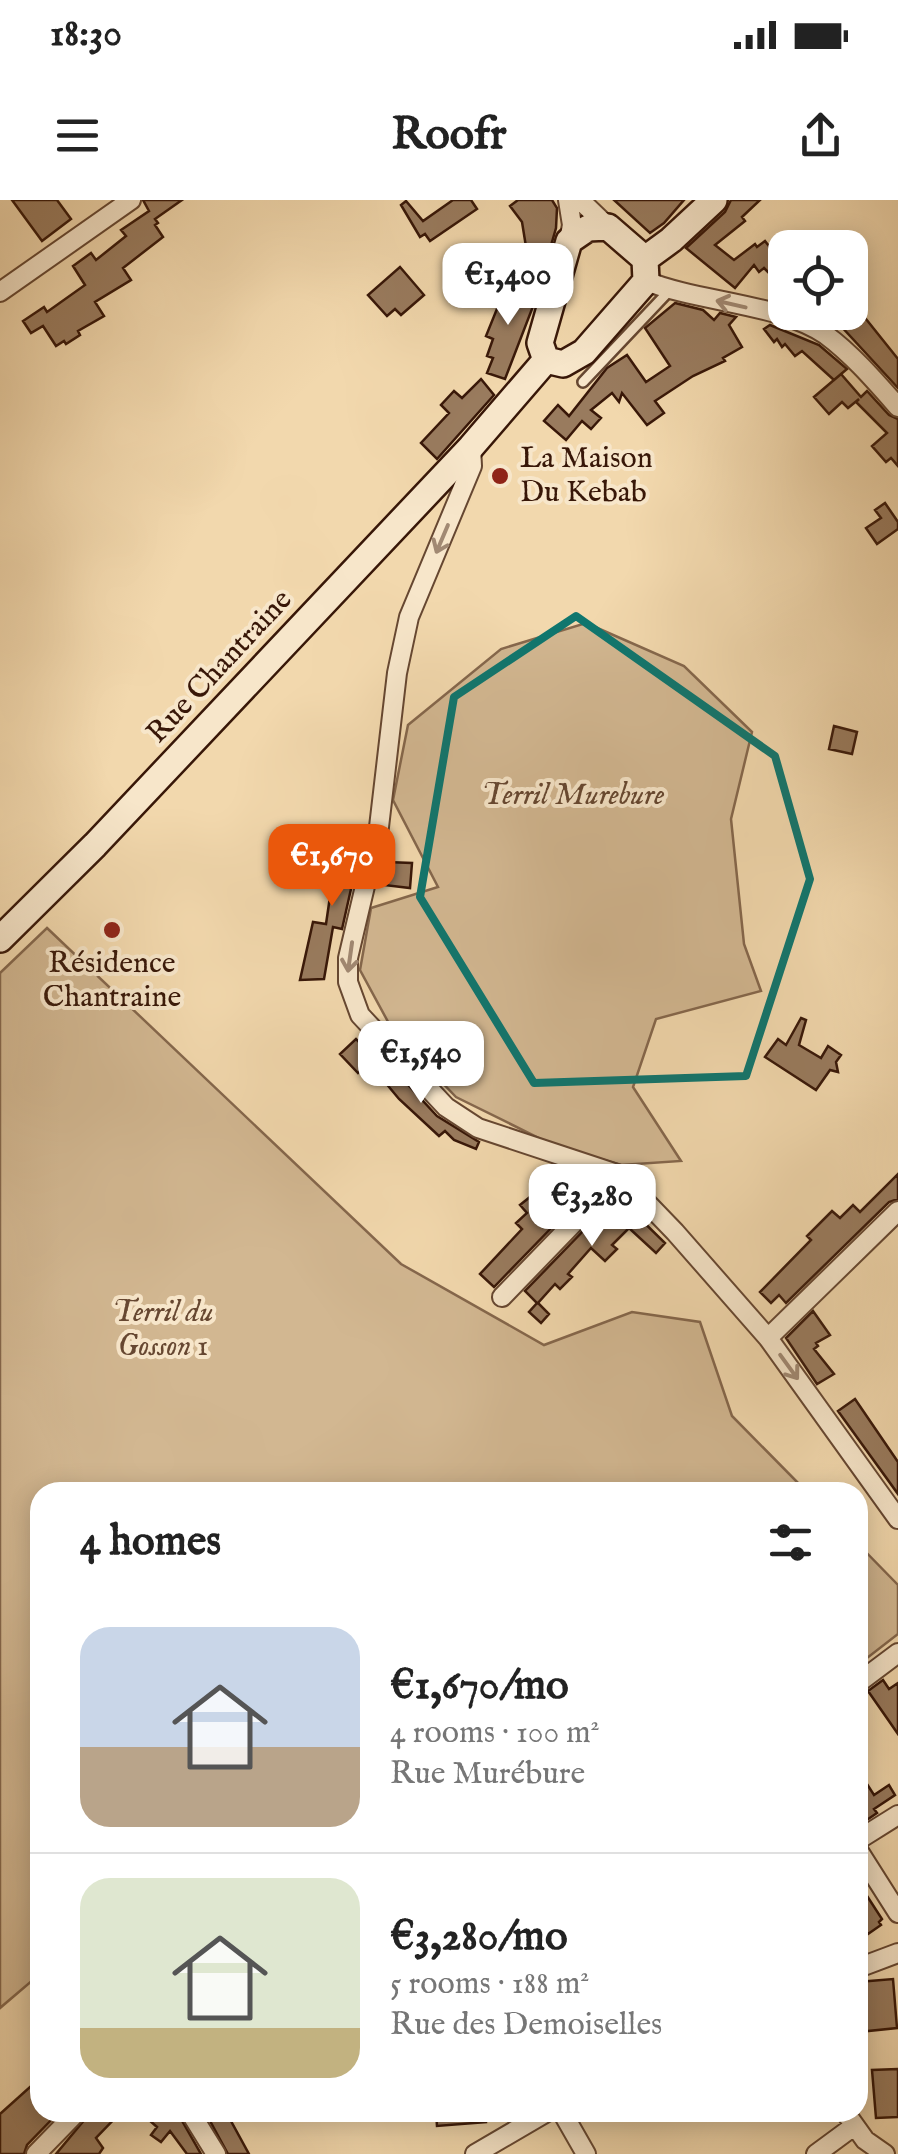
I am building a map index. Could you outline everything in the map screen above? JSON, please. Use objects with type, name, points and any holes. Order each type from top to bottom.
[{"type":"street","points":[[0,292],[130,200]]},
{"type":"street","points":[[568,200],[572,225],[540,343],[546,360],[564,364],[584,352],[654,277],[672,240],[714,200]]},
{"type":"street","points":[[580,200],[654,277],[823,333],[898,407]]},
{"type":"street","points":[[568,242],[588,228],[608,228]]},
{"type":"street","name":"Rue Chantraine","points":[[0,939],[96,846],[477,441],[546,360]]},
{"type":"street","points":[[477,441],[472,466],[409,617],[397,673],[378,827],[348,958],[348,982],[360,1015],[446,1107],[478,1128],[620,1175],[676,1232],[768,1338],[896,1511]]},
{"type":"street","points":[[502,1297],[620,1175]]},
{"type":"street","points":[[768,1338],[898,1211]]},
{"type":"street","points":[[868,1676],[898,1653]]},
{"type":"street","points":[[868,1834],[898,1815]]},
{"type":"street","points":[[868,1866],[898,1914]]},
{"type":"street","points":[[868,1964],[898,1954]]},
{"type":"street","points":[[36,2154],[67,2122]]},
{"type":"street","points":[[196,2122],[216,2154]]},
{"type":"street","points":[[475,2154],[516,2122]]},
{"type":"street","points":[[568,2122],[586,2154]]},
{"type":"street","points":[[816,2154],[846,2122]]},
{"type":"street","points":[[851,2122],[865,2140],[886,2154]]},
{"type":"lane","points":[[583,382],[634,334],[654,277]]},
{"type":"highlighted area","points":[[576,616],[775,756],[810,879],[746,1076],[534,1083],[420,897],[454,697]]},
{"type":"green space","name":"Terril Murebure","points":[[586,623],[684,666],[752,732],[731,819],[744,944],[761,991],[656,1019],[633,1087],[681,1161],[621,1165],[553,1145],[456,1097],[393,1031],[360,970],[371,908],[438,887],[393,800],[408,725],[501,649]]},
{"type":"green space","name":"Terril du Gosson 1","points":[[47,928],[401,1264],[544,1345],[632,1312],[700,1322],[732,1416],[797,1482],[30,1482],[30,1982],[0,2008],[0,973]]},
{"type":"green space","points":[[868,1554],[898,1585],[898,1634],[868,1657]]},
{"type":"building","points":[[12,200],[57,200],[71,219],[42,241]]},
{"type":"building","points":[[143,200],[182,200],[155,219],[163,237],[123,268],[131,280],[95,302],[104,316],[78,331],[80,335],[66,344],[64,341],[56,346],[43,326],[31,333],[23,321],[44,307],[47,312],[85,285],[73,266],[91,253],[96,260],[126,236],[121,230],[149,211]]},
{"type":"building","points":[[453,200],[471,200],[477,209],[430,241],[425,234],[420,237],[401,205],[406,201],[423,221]]},
{"type":"building","points":[[518,200],[552,200],[557,208],[556,228],[542,277],[528,259],[522,222],[510,206]]},
{"type":"building","points":[[614,200],[684,200],[650,233]]},
{"type":"building","points":[[731,200],[760,200],[742,217],[745,221],[715,245],[734,260],[755,244],[757,247],[765,241],[768,245],[768,272],[764,268],[759,272],[754,265],[735,288],[686,248],[725,212]]},
{"type":"building","points":[[400,267],[424,295],[401,315],[395,309],[387,316],[368,295]]},
{"type":"building","points":[[507,284],[537,296],[505,379],[487,373],[493,358],[487,356],[493,339],[486,336]]},
{"type":"building","points":[[675,303],[703,310],[714,320],[720,313],[736,317],[729,325],[742,347],[655,401],[664,413],[647,425],[622,393],[619,402],[612,393],[591,410],[601,418],[591,429],[582,421],[566,440],[544,421],[558,405],[569,416],[607,368],[627,355],[646,382],[670,366],[645,328]]},
{"type":"building","points":[[868,322],[898,359],[898,388],[845,330],[868,330]]},
{"type":"building","points":[[764,329],[782,330],[819,345],[847,369],[834,380],[802,351],[795,356],[785,344],[782,347],[777,339],[774,342]]},
{"type":"building","points":[[841,374],[861,397],[867,391],[889,415],[898,419],[898,466],[891,458],[886,462],[872,446],[887,433],[856,402],[859,399],[848,408],[842,402],[829,414],[814,397]]},
{"type":"building","points":[[481,379],[494,395],[437,459],[421,443],[449,413],[441,405],[454,391],[462,398]]},
{"type":"building","points":[[885,503],[898,522],[898,529],[877,544],[866,528],[881,518],[875,510]]},
{"type":"building","points":[[834,726],[857,732],[852,754],[829,749]]},
{"type":"building","points":[[339,835],[362,840],[342,929],[333,927],[324,979],[300,980],[313,922],[326,924]]},
{"type":"building","points":[[386,862],[412,863],[410,888],[384,885]]},
{"type":"building","points":[[801,1018],[806,1020],[799,1045],[821,1058],[828,1046],[841,1055],[836,1062],[838,1072],[830,1070],[816,1090],[765,1057],[778,1039],[786,1045]]},
{"type":"building","points":[[356,1039],[374,1058],[358,1073],[340,1054]]},
{"type":"building","points":[[385,1060],[437,1116],[479,1142],[476,1149],[454,1140],[445,1131],[439,1136],[399,1099],[375,1070]]},
{"type":"building","points":[[578,1174],[597,1181],[494,1287],[480,1274],[522,1229],[516,1223],[527,1213],[520,1205],[540,1189],[552,1202]]},
{"type":"building","points":[[898,1174],[898,1199],[889,1202],[786,1303],[779,1295],[771,1303],[760,1292],[811,1240],[807,1236],[832,1211],[840,1218],[853,1205],[860,1212]]},
{"type":"building","points":[[617,1196],[665,1243],[656,1253],[629,1228],[612,1245],[617,1249],[605,1261],[591,1248],[568,1274],[572,1277],[560,1289],[555,1284],[538,1303],[549,1314],[541,1323],[529,1312],[537,1303],[525,1291]]},
{"type":"building","points":[[813,1311],[830,1335],[816,1343],[814,1349],[834,1374],[817,1384],[786,1338]]},
{"type":"building","points":[[855,1399],[898,1462],[898,1494],[838,1411]]},
{"type":"building","points":[[883,1680],[889,1689],[898,1683],[898,1734],[868,1691]]},
{"type":"building","points":[[889,1785],[895,1795],[874,1809],[877,1813],[868,1819],[868,1786],[874,1795]]},
{"type":"building","points":[[868,1897],[882,1919],[881,1925],[868,1934]]},
{"type":"building","points":[[893,1979],[897,2028],[868,2031],[868,1981]]},
{"type":"building","points":[[898,2069],[898,2117],[876,2118],[872,2070]]},
{"type":"building","points":[[30,2087],[30,2122],[49,2122],[27,2145],[24,2154],[0,2154],[0,2114]]},
{"type":"building","points":[[83,2122],[111,2122],[96,2138],[103,2148],[99,2154],[56,2154]]},
{"type":"building","points":[[151,2122],[183,2122],[201,2154],[187,2154],[170,2131],[161,2142],[151,2135],[157,2127]]},
{"type":"building","points":[[211,2122],[231,2122],[249,2154],[228,2154]]},
{"type":"building","points":[[437,2122],[486,2122],[437,2126]]},
{"type":"place","name":"La Maison Du Kebab","points":[[500,476]]},
{"type":"place","name":"Résidence Chantraine","points":[[112,930]]}]
